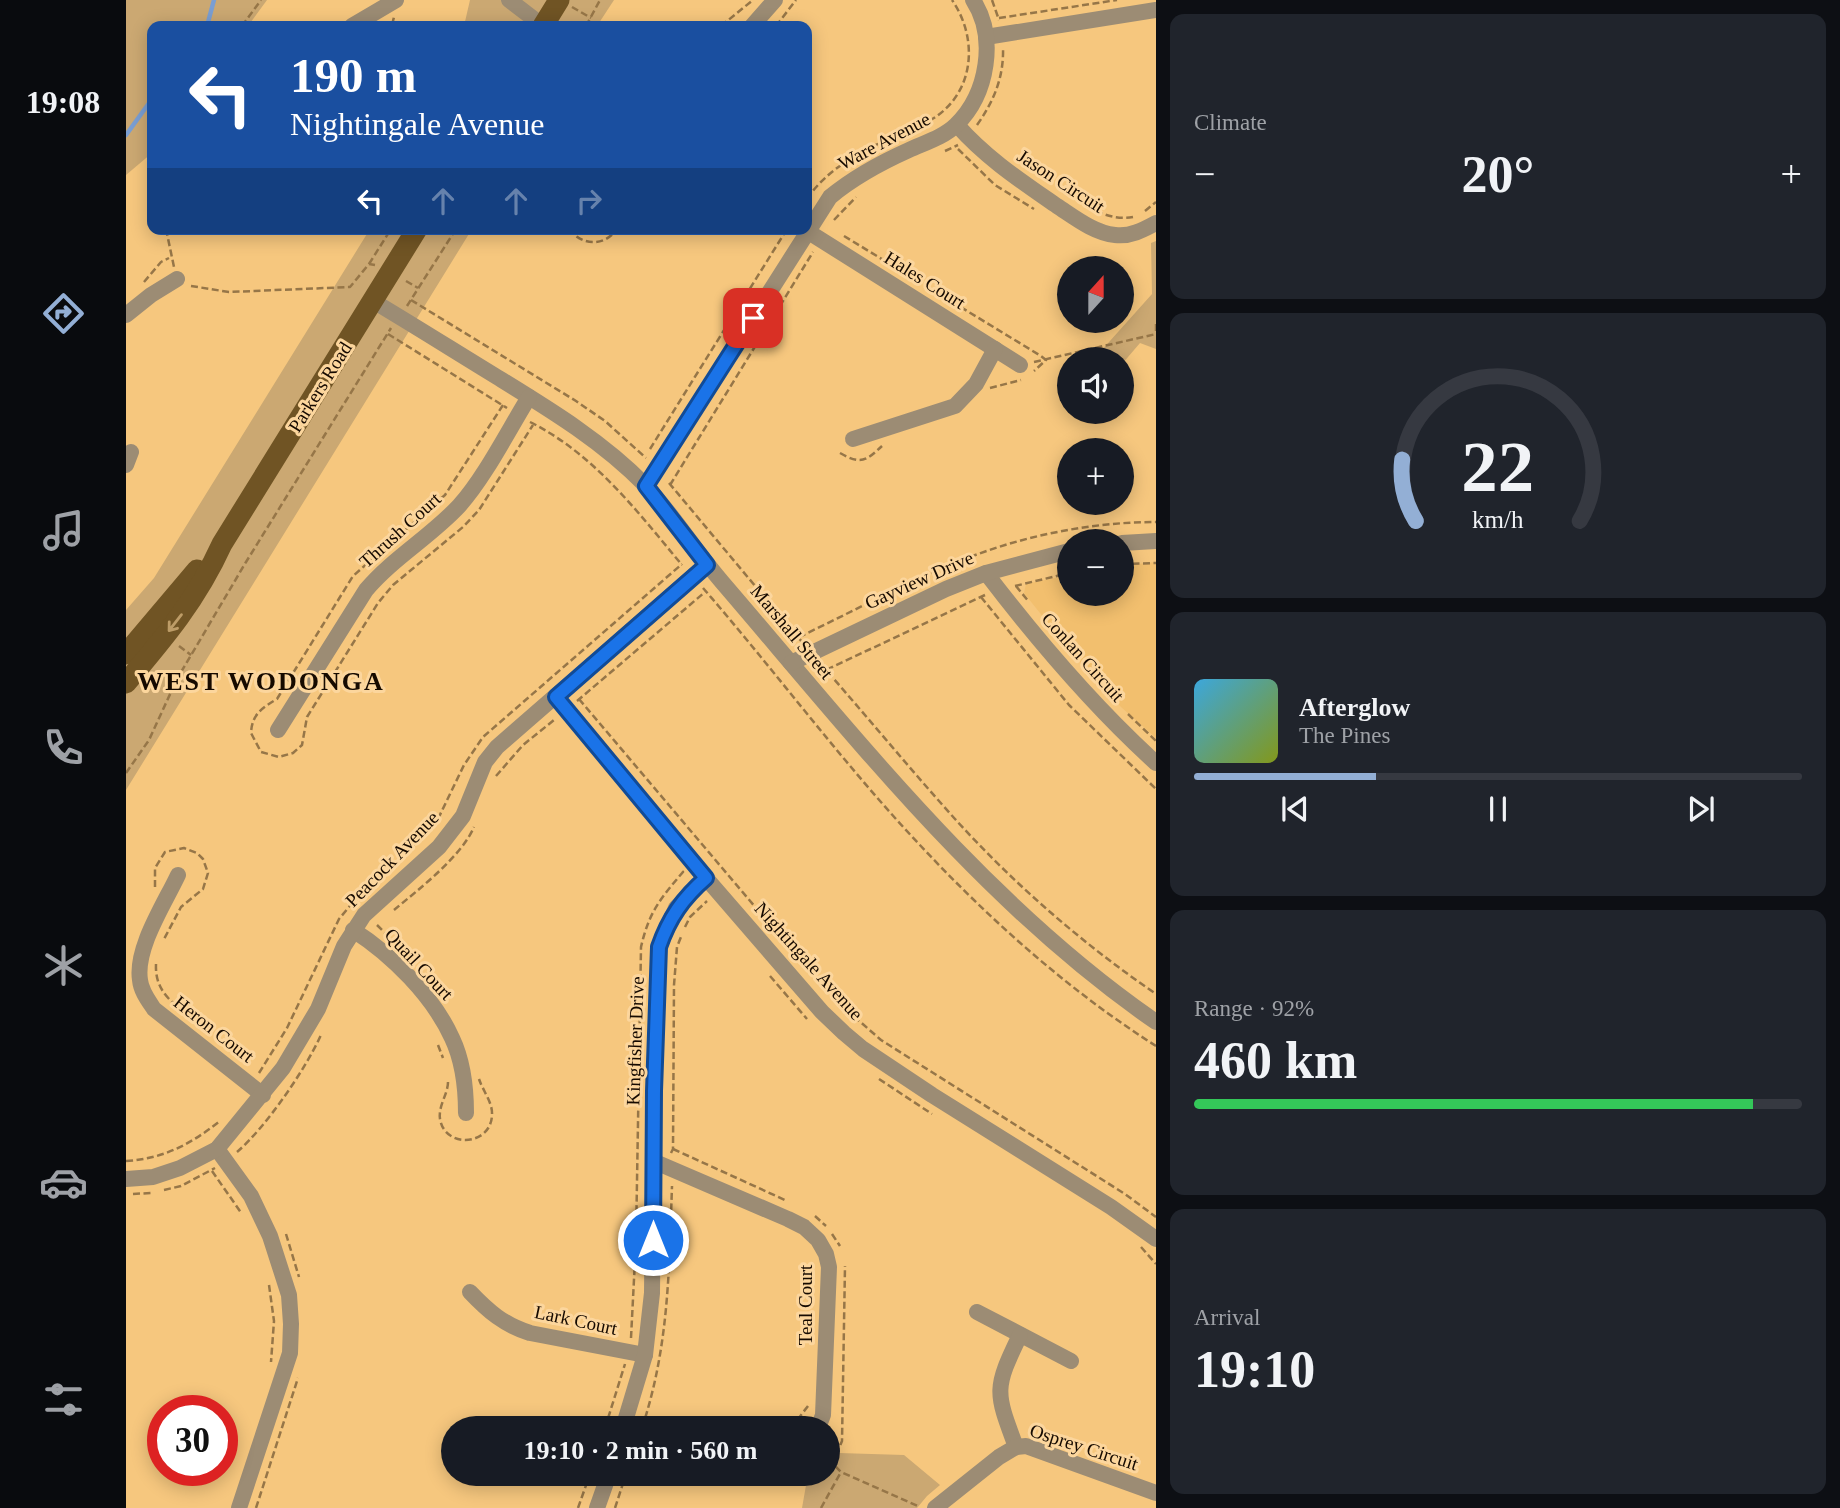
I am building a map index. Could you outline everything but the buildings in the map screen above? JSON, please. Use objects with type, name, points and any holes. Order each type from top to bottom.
[{"type":"main road","points":[[548,21],[565,3]]},
{"type":"main road","name":"Parkers Road","points":[[126,683],[184,612],[207,578],[222,544],[413,235]]},
{"type":"main road","name":"Parkers Road","points":[[126,654],[222,544]]},
{"type":"street","points":[[509,0],[536,21]]},
{"type":"street","points":[[756,21],[775,0]]},
{"type":"street","name":"Ware Avenue","points":[[812,224],[830,197],[863,172],[935,139],[957,125],[973,101],[988,57],[984,22],[973,0]]},
{"type":"street","points":[[361,21],[391,4]]},
{"type":"street","points":[[384,21],[391,4]]},
{"type":"street","points":[[986,37],[1156,10]]},
{"type":"street","name":"Jason Circuit","points":[[957,125],[1005,171],[1103,232],[1116,235],[1143,230],[1150,217]]},
{"type":"street","name":"Hales Court","points":[[812,234],[995,349],[1026,372]]},
{"type":"street","name":"Ware Avenue","points":[[646,486],[804,235]]},
{"type":"street","points":[[126,315],[177,279]]},
{"type":"street","name":"Marshall Street","points":[[373,301],[594,440],[646,486],[707,565],[882,770],[993,888],[1120,997],[1156,1022]]},
{"type":"street","points":[[853,439],[955,406],[976,384],[995,349]]},
{"type":"street","name":"Thrush Court","points":[[278,730],[366,590],[377,576],[458,507],[469,494],[529,397]]},
{"type":"street","points":[[1134,542],[1156,541]]},
{"type":"street","name":"Gayview Drive","points":[[791,663],[946,589],[986,573],[1057,554]]},
{"type":"street","name":"Peacock Avenue","points":[[126,1179],[153,1177],[218,1160],[283,1068],[318,1009],[344,946],[364,915],[439,847],[463,816],[485,762],[497,747],[507,736],[561,703],[707,565]]},
{"type":"street","name":"Conlan Circuit","points":[[986,573],[1060,666],[1121,731],[1156,763]]},
{"type":"street","name":"Nightingale Avenue","points":[[561,703],[701,882],[822,1012],[863,1049],[1111,1207],[1156,1239]]},
{"type":"street","name":"Heron Court","points":[[178,875],[144,950],[139,979],[145,996],[154,1009],[263,1095]]},
{"type":"street","name":"Kingfisher Drive","points":[[625,1416],[652,1293],[659,947],[676,908],[701,882]]},
{"type":"street","name":"Quail Court","points":[[354,930],[402,971],[433,1006],[453,1038],[466,1088],[466,1113]]},
{"type":"street","points":[[218,1160],[251,1196],[270,1236],[289,1295],[291,1324],[289,1353],[239,1508]]},
{"type":"street","name":"Teal Court","points":[[653,1161],[804,1227],[818,1240],[826,1254],[830,1278],[823,1416]]},
{"type":"street","name":"Lark Court","points":[[470,1292],[489,1313],[512,1327],[637,1353]]},
{"type":"street","points":[[977,1312],[1070,1361]]},
{"type":"street","points":[[1016,1447],[1000,1405],[999,1389],[1003,1370],[1020,1335]]},
{"type":"street","name":"Osprey Circuit","points":[[935,1508],[999,1457],[1016,1447],[1026,1446],[1156,1493]]},
{"type":"street","points":[[597,1508],[604,1486]]},
{"type":"path","points":[[246,21],[261,0]]},
{"type":"path","points":[[589,21],[600,0]]},
{"type":"path","points":[[726,21],[753,0]]},
{"type":"path","points":[[780,21],[796,0]]},
{"type":"path","points":[[812,193],[828,175],[845,162],[939,115],[954,97],[964,83],[970,52],[963,18],[952,0]]},
{"type":"path","points":[[999,18],[1116,0]]},
{"type":"path","points":[[565,3],[591,18]]},
{"type":"path","points":[[1052,184],[1107,216],[1116,219],[1135,216]]},
{"type":"path","points":[[1150,217],[1156,202]]},
{"type":"path","points":[[841,234],[1045,359]]},
{"type":"path","points":[[167,235],[177,279],[196,288],[229,292],[350,287],[387,235]]},
{"type":"path","points":[[126,773],[149,740],[177,679],[239,573],[452,235]]},
{"type":"path","points":[[575,235],[580,240],[593,243],[612,235]]},
{"type":"path","points":[[646,457],[783,235]]},
{"type":"path","points":[[136,288],[161,262],[171,258]]},
{"type":"path","points":[[369,264],[418,288]]},
{"type":"path","points":[[984,397],[991,387],[1026,372],[1045,359],[1156,334],[1156,324]]},
{"type":"path","points":[[388,334],[517,416],[556,437],[617,487],[883,804],[951,877],[1002,927],[1056,973],[1156,1046]]},
{"type":"path","points":[[1026,372],[1045,359]]},
{"type":"path","points":[[841,453],[857,461],[867,459],[891,440]]},
{"type":"path","points":[[1134,564],[1156,563]]},
{"type":"path","points":[[1057,576],[981,597],[826,670],[956,820],[1023,888],[1117,967],[1156,994]]},
{"type":"path","points":[[1016,586],[1032,606]]},
{"type":"path","points":[[493,785],[496,776],[561,703],[579,699],[705,591]]},
{"type":"path","points":[[981,597],[1069,705],[1156,789]]},
{"type":"path","points":[[579,699],[784,942],[857,1019],[881,1040],[1125,1194],[1156,1217]]},
{"type":"path","points":[[1128,714],[1156,741]]},
{"type":"path","points":[[368,940],[384,917],[470,837],[475,825]]},
{"type":"path","points":[[153,894],[155,868],[165,852],[184,848],[197,853],[203,859],[208,873],[206,884],[181,907],[160,947]]},
{"type":"path","points":[[645,1416],[661,1359],[668,1306],[671,1168],[668,1157],[673,1149],[674,985],[677,947],[690,917],[707,901],[701,882],[683,872],[675,863]]},
{"type":"path","points":[[610,1416],[637,1353],[636,1240],[641,947],[647,923],[660,900],[683,872]]},
{"type":"path","points":[[156,960],[160,989],[167,999],[188,1016]]},
{"type":"path","points":[[126,1195],[148,1194],[181,1186],[218,1160],[244,1146],[303,1069],[321,1035]]},
{"type":"path","points":[[250,1066],[259,1073]]},
{"type":"path","points":[[673,1149],[791,1203]]},
{"type":"path","points":[[218,1160],[245,1219]]},
{"type":"path","points":[[813,1214],[836,1238],[845,1268],[840,1446]]},
{"type":"path","points":[[269,1283],[274,1321],[270,1366]]},
{"type":"path","points":[[801,1416],[811,1397]]},
{"type":"path","points":[[821,1508],[841,1472],[922,1508]]},
{"type":"path","points":[[578,1508],[586,1486]]},
{"type":"path","points":[[615,1508],[622,1486]]},
{"type":"shaded area","points":[[126,0],[267,0],[252,21],[147,21],[147,157],[126,175]]},
{"type":"shaded area","points":[[470,0],[614,0],[600,21],[465,21]]},
{"type":"shaded area","points":[[366,235],[468,235],[126,790],[126,610],[154,578]]},
{"type":"shaded area","points":[[1156,241],[1156,349],[1140,343],[1134,350],[1134,347],[1105,347],[1117,333],[1134,333],[1134,314],[1152,294],[1151,243]]},
{"type":"shaded area","points":[[1156,562],[1156,738],[1121,707],[1072,653],[1024,593],[1026,584],[1057,578],[1057,606],[1134,606],[1134,565]]},
{"type":"shaded area","points":[[840,1453],[904,1455],[940,1485],[917,1508],[802,1508],[806,1486],[840,1486]]},
{"type":"waterway","points":[[208,21],[214,0]]},
{"type":"waterway","points":[[126,135],[147,106]]},
{"type":"district","name":"WEST WODONGA","points":[[261,681]]},
{"type":"route","points":[[653,1240],[659,947],[676,908],[706,878],[556,697],[707,565],[646,486],[753,318]]}]
